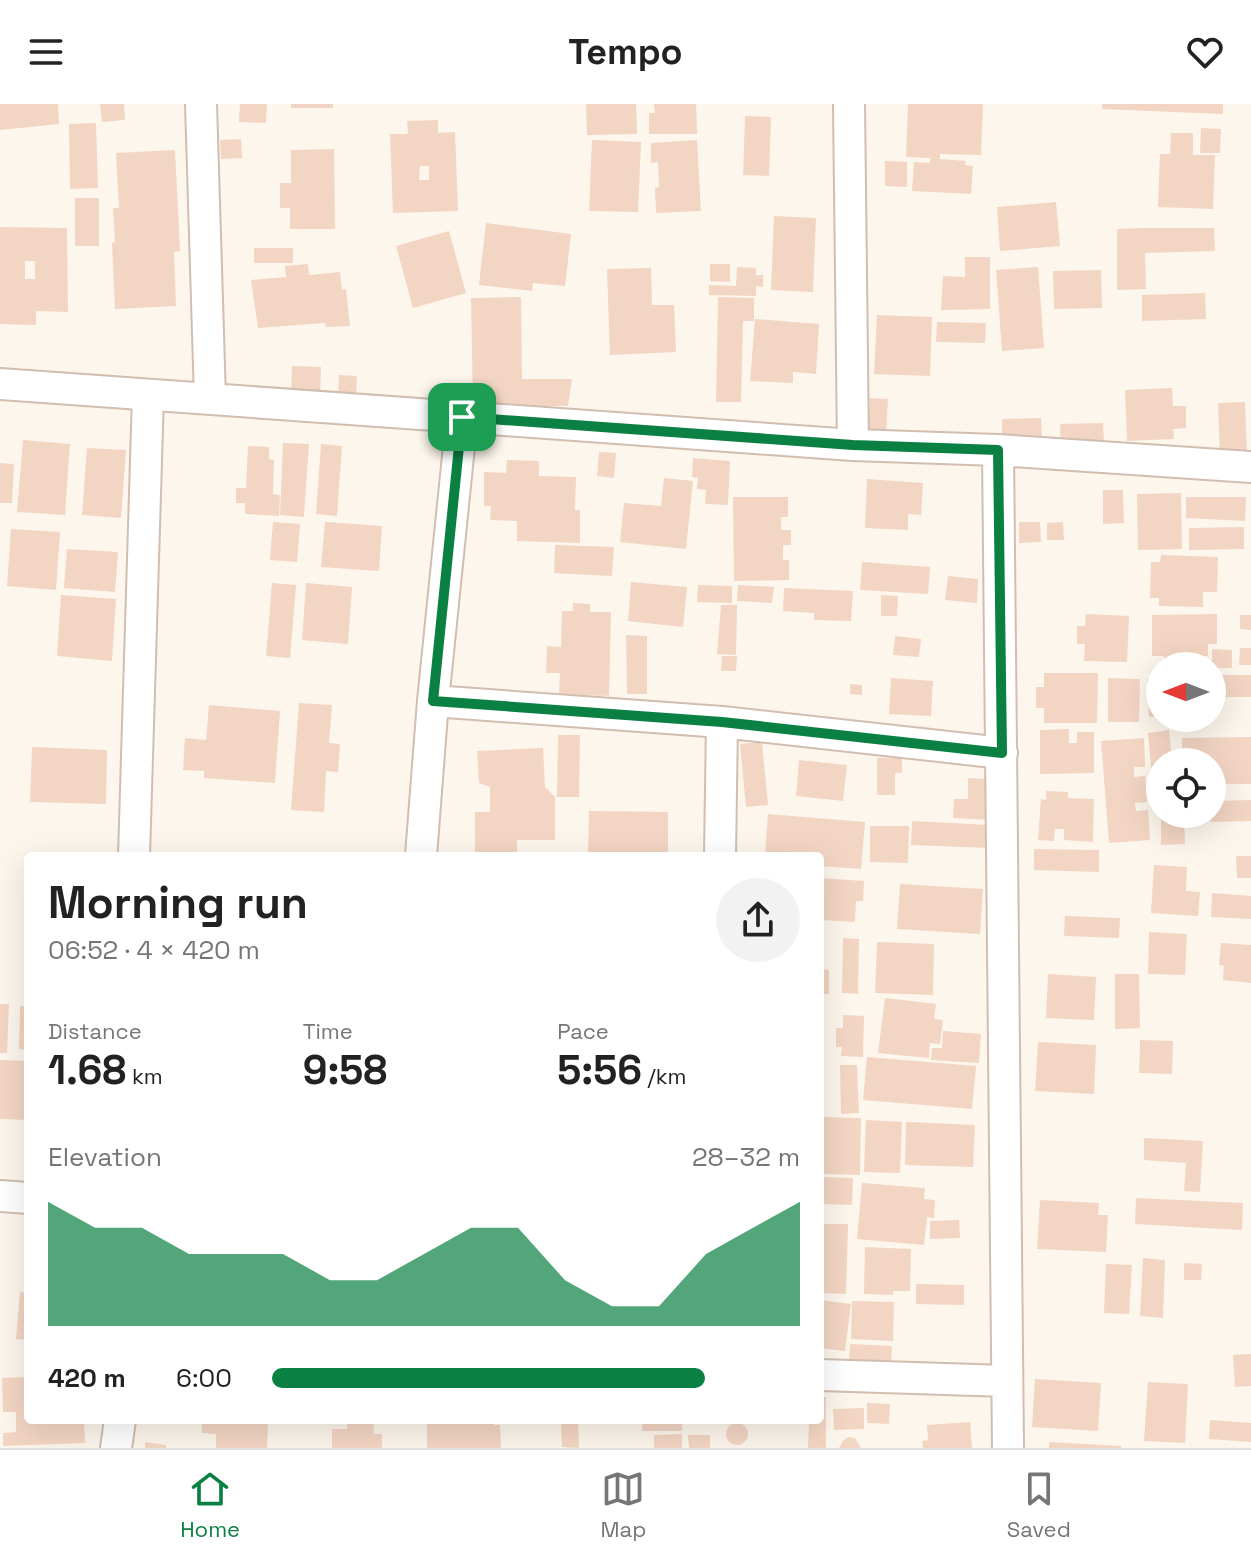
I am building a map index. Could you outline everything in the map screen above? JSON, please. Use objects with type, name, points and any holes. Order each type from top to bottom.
[{"type":"street","points":[[201,104],[210,399]]},
{"type":"street","points":[[849,104],[853,445]]},
{"type":"street","points":[[0,384],[853,445],[998,450],[1251,467]]},
{"type":"street","points":[[134,852],[148,395]]},
{"type":"street","points":[[421,852],[433,701],[462,417]]},
{"type":"street","points":[[998,450],[1008,1448]]},
{"type":"street","points":[[433,701],[722,722],[1002,753]]},
{"type":"street","points":[[720,852],[722,722]]},
{"type":"street","points":[[0,1196],[24,1198]]},
{"type":"street","points":[[824,1375],[1007,1381]]},
{"type":"street","points":[[116,1448],[119,1424]]},
{"type":"building","points":[[0,104],[58,104],[59,124],[0,130]]},
{"type":"building","points":[[100,104],[124,104],[125,120],[102,122]]},
{"type":"building","points":[[240,104],[267,104],[266,123],[239,122]]},
{"type":"building","points":[[291,104],[333,104],[333,108],[291,108]]},
{"type":"building","points":[[586,104],[636,104],[637,134],[587,135]]},
{"type":"building","points":[[654,104],[696,104],[697,134],[649,134],[649,113],[655,113]]},
{"type":"building","points":[[908,104],[983,104],[981,155],[940,154],[940,159],[966,161],[965,165],[973,166],[971,194],[912,191],[914,162],[930,163],[930,158],[906,157]]},
{"type":"building","points":[[1102,104],[1223,104],[1223,114],[1102,109]]},
{"type":"building","points":[[745,116],[771,117],[769,176],[743,175]]},
{"type":"building","points":[[438,120],[438,133],[455,132],[458,211],[393,213],[390,134],[408,134],[407,121]],"holes":[[[420,166],[429,166],[429,180],[419,180]]]},
{"type":"building","points":[[96,123],[98,188],[70,189],[69,124]]},
{"type":"building","points":[[1201,128],[1221,129],[1220,153],[1200,153]]},
{"type":"building","points":[[1171,133],[1193,133],[1193,155],[1215,155],[1213,209],[1158,207],[1160,154],[1170,154]]},
{"type":"building","points":[[241,139],[242,158],[221,159],[220,140]]},
{"type":"building","points":[[592,140],[641,142],[638,212],[589,211]]},
{"type":"building","points":[[697,140],[701,211],[656,213],[658,162],[651,163],[651,143]]},
{"type":"building","points":[[334,149],[335,229],[290,229],[290,208],[280,208],[280,183],[291,183],[291,150]]},
{"type":"building","points":[[175,150],[180,251],[174,252],[176,306],[115,309],[112,243],[115,242],[113,208],[119,208],[116,153]]},
{"type":"building","points":[[885,161],[907,162],[907,187],[885,186]]},
{"type":"building","points":[[75,198],[99,198],[99,246],[75,246]]},
{"type":"building","points":[[1056,202],[1060,246],[1000,251],[997,207]]},
{"type":"building","points":[[774,216],[816,218],[813,292],[771,290]]},
{"type":"building","points":[[486,223],[571,234],[565,286],[533,283],[532,291],[479,285]]},
{"type":"building","points":[[0,227],[67,228],[68,312],[36,311],[36,325],[0,324]],"holes":[[[25,261],[35,261],[35,279],[25,279]]]},
{"type":"building","points":[[1214,228],[1215,251],[1145,253],[1146,289],[1117,290],[1117,229]]},
{"type":"building","points":[[449,231],[466,293],[413,308],[396,246]]},
{"type":"building","points":[[254,248],[293,248],[293,263],[254,263]]},
{"type":"building","points":[[965,257],[990,257],[990,309],[941,310],[943,276],[965,277]]},
{"type":"building","points":[[308,264],[309,275],[340,272],[342,290],[346,289],[350,326],[326,327],[325,323],[258,328],[251,280],[286,277],[285,266]]},
{"type":"building","points":[[710,264],[730,264],[730,282],[710,281]]},
{"type":"building","points":[[737,267],[756,268],[756,275],[763,275],[763,287],[756,286],[756,296],[709,295],[709,285],[736,286]]},
{"type":"building","points":[[1038,267],[1044,348],[1002,351],[996,270]]},
{"type":"building","points":[[651,268],[652,305],[674,305],[676,352],[610,355],[607,269]]},
{"type":"building","points":[[1101,270],[1102,308],[1054,309],[1053,271]]},
{"type":"building","points":[[1205,293],[1206,319],[1142,321],[1142,295]]},
{"type":"building","points":[[521,297],[522,379],[572,379],[568,406],[473,406],[471,298]]},
{"type":"building","points":[[718,297],[754,298],[754,321],[743,321],[741,402],[716,402]]},
{"type":"building","points":[[877,315],[932,317],[930,376],[874,374]]},
{"type":"building","points":[[755,319],[819,324],[816,374],[793,372],[793,383],[750,381]]},
{"type":"building","points":[[937,322],[986,323],[985,343],[936,342]]},
{"type":"building","points":[[292,366],[321,367],[320,394],[291,393]]},
{"type":"building","points":[[339,375],[357,376],[356,399],[338,398]]},
{"type":"building","points":[[1172,388],[1173,406],[1186,406],[1186,428],[1173,429],[1174,439],[1127,441],[1125,390]]},
{"type":"building","points":[[870,398],[888,399],[886,433],[868,432]]},
{"type":"building","points":[[1245,402],[1247,456],[1220,456],[1218,403]]},
{"type":"building","points":[[1041,418],[1042,440],[1002,440],[1002,419]]},
{"type":"building","points":[[1103,423],[1104,444],[1061,445],[1060,424]]},
{"type":"building","points":[[23,440],[70,444],[65,515],[17,512]]},
{"type":"building","points":[[283,443],[309,444],[304,517],[280,515]]},
{"type":"building","points":[[321,444],[342,446],[337,516],[316,514]]},
{"type":"building","points":[[248,446],[269,447],[269,459],[274,460],[273,494],[280,495],[279,516],[245,514],[245,503],[236,503],[236,488],[246,488]]},
{"type":"building","points":[[87,448],[126,450],[121,518],[82,515]]},
{"type":"building","points":[[599,452],[616,453],[614,478],[597,476]]},
{"type":"building","points":[[693,458],[730,461],[728,505],[705,504],[706,490],[697,489],[698,478],[692,477]]},
{"type":"building","points":[[507,460],[539,461],[539,476],[576,477],[575,510],[580,510],[580,543],[517,541],[517,521],[490,520],[491,506],[484,506],[484,472],[506,473]]},
{"type":"building","points":[[0,463],[14,464],[12,503],[0,503]]},
{"type":"building","points":[[664,478],[693,481],[686,549],[620,542],[624,503],[661,506]]},
{"type":"building","points":[[867,479],[923,483],[921,515],[908,514],[908,530],[865,528]]},
{"type":"building","points":[[1103,490],[1123,490],[1124,523],[1103,524]]},
{"type":"building","points":[[1181,493],[1182,549],[1138,550],[1137,494]]},
{"type":"building","points":[[733,497],[788,497],[788,517],[781,517],[781,530],[791,530],[791,545],[783,545],[783,560],[789,560],[789,580],[734,581]]},
{"type":"building","points":[[1186,497],[1246,497],[1245,521],[1186,518]]},
{"type":"building","points":[[273,522],[300,524],[297,562],[270,560]]},
{"type":"building","points":[[325,522],[382,526],[379,571],[321,567]]},
{"type":"building","points":[[1019,522],[1040,522],[1041,542],[1019,543]]},
{"type":"building","points":[[1063,522],[1064,540],[1047,540],[1047,523]]},
{"type":"building","points":[[1244,527],[1244,549],[1189,550],[1189,528]]},
{"type":"building","points":[[11,529],[60,532],[56,590],[7,586]]},
{"type":"building","points":[[555,545],[614,547],[612,576],[554,573]]},
{"type":"building","points":[[67,549],[118,552],[115,592],[64,588]]},
{"type":"building","points":[[1161,555],[1218,557],[1217,592],[1203,592],[1203,607],[1159,606],[1159,598],[1150,598],[1151,562],[1160,562]]},
{"type":"building","points":[[862,562],[930,567],[928,594],[860,590]]},
{"type":"building","points":[[948,576],[978,579],[977,603],[945,600]]},
{"type":"building","points":[[631,582],[687,587],[683,627],[628,621]]},
{"type":"building","points":[[272,583],[296,585],[290,658],[266,656]]},
{"type":"building","points":[[306,583],[352,587],[348,644],[302,640]]},
{"type":"building","points":[[698,585],[732,586],[732,603],[697,602]]},
{"type":"building","points":[[738,585],[774,587],[772,603],[737,601]]},
{"type":"building","points":[[784,588],[853,591],[851,621],[814,620],[814,613],[783,611]]},
{"type":"building","points":[[61,595],[116,599],[112,661],[57,656]]},
{"type":"building","points":[[881,595],[898,596],[897,616],[881,616]]},
{"type":"building","points":[[573,603],[590,604],[590,612],[611,612],[609,696],[559,694],[560,673],[546,673],[547,646],[561,647],[562,611],[573,611]]},
{"type":"building","points":[[721,605],[737,605],[736,655],[717,654]]},
{"type":"building","points":[[1086,614],[1129,616],[1127,662],[1084,661],[1085,644],[1077,644],[1077,626],[1085,626]]},
{"type":"building","points":[[1217,614],[1217,644],[1208,644],[1208,652],[1152,652],[1152,615]]},
{"type":"building","points":[[1240,615],[1251,615],[1251,630],[1240,629]]},
{"type":"building","points":[[626,635],[647,636],[647,694],[627,694]]},
{"type":"building","points":[[895,636],[921,639],[919,657],[893,655]]},
{"type":"building","points":[[1240,648],[1251,648],[1251,665],[1239,665]]},
{"type":"building","points":[[1212,649],[1232,650],[1232,668],[1226,668],[1226,652],[1212,652]]},
{"type":"building","points":[[722,656],[737,656],[736,671],[721,671]]},
{"type":"building","points":[[1044,673],[1098,673],[1097,723],[1044,723],[1044,708],[1036,708],[1036,687],[1044,687]]},
{"type":"building","points":[[1226,675],[1251,675],[1251,697],[1226,697]]},
{"type":"building","points":[[891,678],[933,681],[931,716],[889,714]]},
{"type":"building","points":[[1108,678],[1140,679],[1139,722],[1108,722]]},
{"type":"building","points":[[850,684],[862,685],[862,695],[850,694]]},
{"type":"building","points":[[299,703],[332,705],[329,743],[340,744],[338,772],[326,771],[324,812],[291,810]]},
{"type":"building","points":[[209,705],[280,711],[275,783],[204,778],[204,771],[183,770],[185,738],[206,740]]},
{"type":"building","points":[[1069,729],[1069,743],[1077,743],[1077,732],[1094,732],[1094,773],[1040,774],[1040,730]]},
{"type":"building","points":[[1169,732],[1171,748],[1149,748],[1148,733]]},
{"type":"building","points":[[558,735],[580,735],[579,797],[557,797]]},
{"type":"building","points":[[1251,737],[1251,784],[1226,784],[1226,748],[1182,748],[1182,738]]},
{"type":"building","points":[[1144,738],[1145,767],[1134,767],[1134,777],[1145,776],[1146,802],[1135,803],[1136,811],[1146,810],[1150,840],[1109,843],[1101,741]]},
{"type":"building","points":[[762,742],[768,805],[746,807],[740,744]]},
{"type":"building","points":[[32,747],[107,750],[106,804],[30,802]]},
{"type":"building","points":[[543,748],[545,787],[555,797],[555,840],[517,840],[517,852],[475,852],[475,812],[490,812],[490,787],[479,783],[477,751]]},
{"type":"building","points":[[877,758],[902,758],[902,773],[895,773],[895,795],[877,795]]},
{"type":"building","points":[[799,760],[847,765],[843,801],[796,796]]},
{"type":"building","points":[[968,778],[988,779],[991,820],[953,818],[954,799],[968,799]]},
{"type":"building","points":[[1046,791],[1068,792],[1068,798],[1094,799],[1093,842],[1064,840],[1064,829],[1055,829],[1054,841],[1038,840],[1041,799],[1046,800]]},
{"type":"building","points":[[1251,800],[1251,821],[1226,822],[1226,801]]},
{"type":"building","points":[[589,811],[668,812],[668,852],[588,852]]},
{"type":"building","points":[[768,814],[865,822],[861,869],[824,866],[824,852],[765,852]]},
{"type":"building","points":[[912,821],[989,825],[988,848],[911,845]]},
{"type":"building","points":[[870,826],[909,826],[908,863],[870,862]]},
{"type":"building","points":[[1161,828],[1184,828],[1185,844],[1161,845]]},
{"type":"building","points":[[1034,849],[1099,850],[1099,872],[1034,870]]},
{"type":"building","points":[[1236,856],[1251,856],[1251,878],[1237,878]]},
{"type":"building","points":[[1154,865],[1187,867],[1186,891],[1200,892],[1198,916],[1151,913]]},
{"type":"building","points":[[824,878],[864,881],[863,901],[856,901],[855,922],[824,920]]},
{"type":"building","points":[[900,884],[983,889],[980,934],[897,929]]},
{"type":"building","points":[[1212,893],[1251,896],[1251,919],[1211,917]]},
{"type":"building","points":[[1065,916],[1120,918],[1119,938],[1064,936]]},
{"type":"building","points":[[1149,932],[1187,934],[1185,975],[1148,974]]},
{"type":"building","points":[[843,938],[859,939],[858,994],[842,993]]},
{"type":"building","points":[[877,942],[934,944],[933,995],[875,993]]},
{"type":"building","points":[[1221,943],[1251,945],[1251,983],[1223,980],[1224,966],[1219,965]]},
{"type":"building","points":[[824,969],[829,970],[829,994],[824,994]]},
{"type":"building","points":[[1048,974],[1096,977],[1094,1020],[1046,1018]]},
{"type":"building","points":[[1115,974],[1139,974],[1140,1028],[1115,1029]]},
{"type":"building","points":[[885,998],[936,1004],[934,1019],[943,1020],[940,1044],[930,1043],[929,1058],[878,1053]]},
{"type":"building","points":[[0,1004],[9,1004],[7,1053],[0,1053]]},
{"type":"building","points":[[20,1006],[24,1006],[24,1050],[19,1049]]},
{"type":"building","points":[[843,1015],[864,1016],[863,1057],[841,1056],[842,1047],[836,1047],[836,1028],[843,1028]]},
{"type":"building","points":[[943,1031],[981,1034],[979,1063],[931,1060],[932,1048],[942,1048]]},
{"type":"building","points":[[1140,1040],[1173,1041],[1172,1074],[1139,1073]]},
{"type":"building","points":[[1038,1042],[1096,1045],[1094,1094],[1035,1091]]},
{"type":"building","points":[[867,1057],[976,1066],[972,1109],[863,1100]]},
{"type":"building","points":[[0,1060],[24,1061],[24,1120],[0,1119]]},
{"type":"building","points":[[840,1065],[857,1065],[859,1113],[841,1114]]},
{"type":"building","points":[[824,1117],[861,1118],[860,1175],[824,1174]]},
{"type":"building","points":[[866,1120],[902,1122],[900,1173],[864,1172]]},
{"type":"building","points":[[906,1122],[975,1125],[973,1167],[905,1165]]},
{"type":"building","points":[[1144,1138],[1203,1141],[1200,1192],[1184,1191],[1186,1163],[1144,1160]]},
{"type":"building","points":[[824,1177],[853,1178],[852,1205],[824,1204]]},
{"type":"building","points":[[862,1183],[925,1188],[924,1199],[935,1200],[934,1218],[927,1217],[924,1245],[857,1239]]},
{"type":"building","points":[[1136,1198],[1243,1203],[1242,1230],[1135,1224]]},
{"type":"building","points":[[1040,1200],[1099,1203],[1098,1215],[1108,1215],[1106,1252],[1037,1249]]},
{"type":"building","points":[[959,1220],[960,1238],[930,1239],[930,1221]]},
{"type":"building","points":[[824,1224],[848,1224],[846,1294],[824,1293]]},
{"type":"building","points":[[865,1247],[911,1249],[910,1291],[893,1291],[893,1295],[864,1294]]},
{"type":"building","points":[[1143,1258],[1165,1260],[1163,1318],[1140,1316]]},
{"type":"building","points":[[1184,1263],[1202,1264],[1201,1280],[1184,1280]]},
{"type":"building","points":[[1106,1264],[1132,1265],[1129,1314],[1104,1313]]},
{"type":"building","points":[[916,1284],[964,1285],[964,1305],[916,1304]]},
{"type":"building","points":[[20,1292],[24,1292],[24,1340],[16,1339]]},
{"type":"building","points":[[824,1301],[851,1304],[845,1351],[824,1348]]},
{"type":"building","points":[[852,1301],[894,1302],[893,1341],[851,1339]]},
{"type":"building","points":[[850,1344],[892,1346],[891,1366],[849,1365]]},
{"type":"building","points":[[1251,1354],[1251,1386],[1235,1387],[1233,1355]]},
{"type":"building","points":[[24,1377],[24,1424],[84,1424],[85,1443],[3,1446],[3,1433],[16,1432],[16,1412],[3,1412],[2,1378]]},
{"type":"building","points":[[1035,1379],[1101,1383],[1098,1431],[1032,1427]]},
{"type":"building","points":[[1148,1382],[1188,1384],[1185,1443],[1144,1441]]},
{"type":"building","points":[[826,1397],[826,1448],[808,1448],[809,1424],[824,1424]]},
{"type":"building","points":[[867,1403],[890,1404],[889,1424],[867,1423]]},
{"type":"building","points":[[864,1408],[864,1429],[834,1430],[833,1409]]},
{"type":"building","points":[[1210,1420],[1251,1423],[1251,1442],[1209,1439]]},
{"type":"building","points":[[970,1422],[972,1448],[923,1448],[922,1441],[928,1440],[927,1425]]},
{"type":"building","points":[[202,1424],[268,1424],[267,1448],[216,1448],[216,1434],[202,1433]]},
{"type":"building","points":[[347,1424],[373,1424],[374,1434],[382,1434],[382,1448],[332,1448],[332,1429],[347,1429]]},
{"type":"building","points":[[427,1424],[500,1425],[501,1448],[427,1448]]},
{"type":"building","points":[[561,1424],[578,1424],[579,1448],[562,1447]]},
{"type":"building","points":[[642,1424],[682,1424],[682,1431],[642,1431]]},
{"type":"building","points":[[741,1424],[747,1430],[745,1442],[737,1445],[729,1442],[726,1434],[729,1426]]},
{"type":"building","points":[[682,1434],[682,1448],[654,1448],[654,1435]]},
{"type":"building","points":[[688,1435],[710,1435],[710,1448],[689,1448]]},
{"type":"building","points":[[848,1437],[855,1438],[861,1448],[839,1448]]},
{"type":"building","points":[[145,1442],[166,1445],[166,1448],[145,1448]]},
{"type":"building","points":[[1049,1442],[1121,1446],[1121,1448],[1049,1448]]},
{"type":"route","points":[[462,417],[853,445],[998,450],[1002,753],[722,722],[433,701],[462,417]]}]
